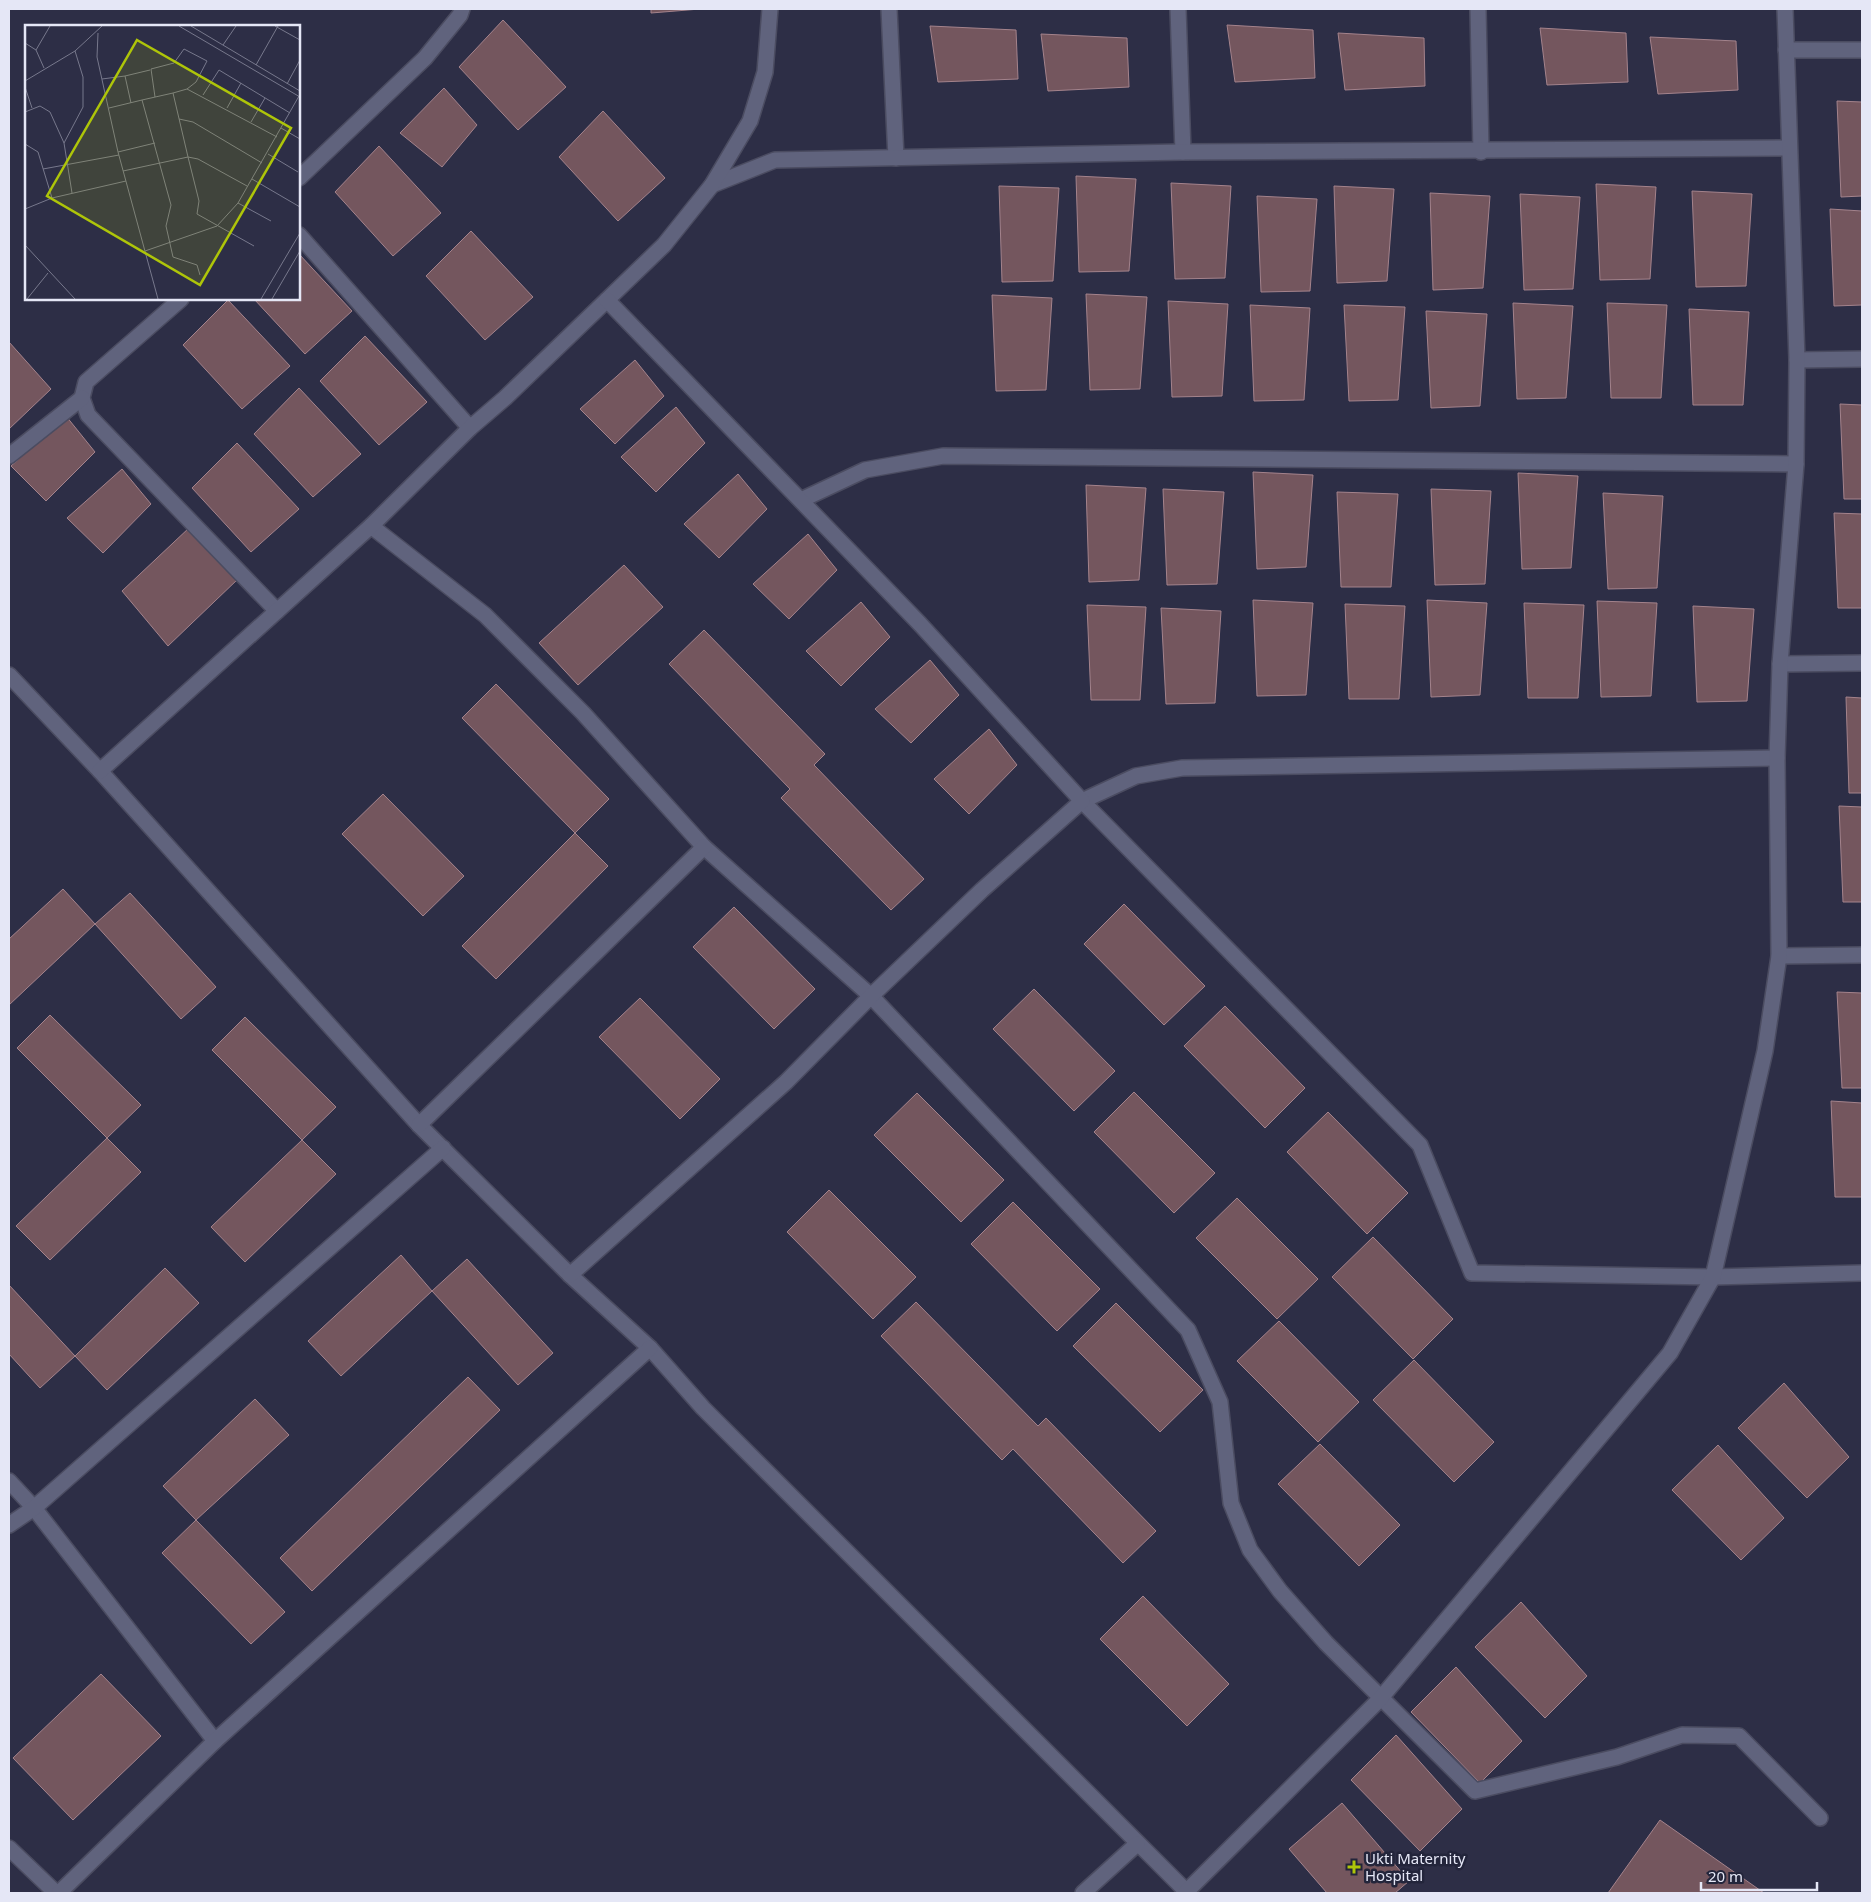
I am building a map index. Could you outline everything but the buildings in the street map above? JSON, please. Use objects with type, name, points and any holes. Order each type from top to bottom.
[{"type":"street","points":[[300,177],[425,58],[462,9]]},
{"type":"street","points":[[100,772],[371,526],[470,428],[664,244],[712,185],[750,121],[765,72],[770,9]]},
{"type":"street","points":[[888,9],[896,158]]},
{"type":"street","points":[[1178,9],[1183,152]]},
{"type":"street","points":[[1478,9],[1481,152]]},
{"type":"street","points":[[9,675],[100,772],[419,1125],[570,1275],[650,1348],[703,1408],[1187,1892],[1380,1699],[1670,1353],[1713,1277],[1765,1051],[1779,956],[1777,758],[1780,664],[1796,464],[1797,360],[1788,148],[1785,9]]},
{"type":"street","points":[[1786,50],[1862,50]]},
{"type":"street","points":[[712,185],[775,160],[1183,152],[1481,152],[1788,148]]},
{"type":"street","points":[[300,236],[470,428]]},
{"type":"street","points":[[180,300],[86,382],[82,398],[88,415],[277,611]]},
{"type":"street","points":[[607,300],[920,624],[1082,801],[1420,1145],[1472,1273],[1713,1277],[1862,1273]]},
{"type":"street","points":[[1797,360],[1862,359]]},
{"type":"street","points":[[9,456],[82,398]]},
{"type":"street","points":[[801,500],[865,470],[943,456],[1796,464]]},
{"type":"street","points":[[371,526],[485,615],[583,713],[704,847],[871,996],[1188,1330],[1220,1402],[1231,1503],[1250,1550],[1293,1606],[1380,1699],[1475,1791],[1617,1757],[1682,1735],[1739,1736],[1820,1818]]},
{"type":"street","points":[[1780,664],[1862,663]]},
{"type":"street","points":[[570,1275],[779,1089],[871,996],[982,890],[1082,801],[1136,776],[1182,768],[1777,758]]},
{"type":"street","points":[[419,1125],[704,847]]},
{"type":"street","points":[[1779,956],[1862,955]]},
{"type":"street","points":[[9,1525],[34,1508],[443,1148]]},
{"type":"street","points":[[9,1848],[57,1893],[215,1741],[650,1348]]},
{"type":"street","points":[[9,1481],[34,1508],[215,1741]]},
{"type":"street","points":[[1083,1893],[1137,1844]]},
{"type":"place","name":"Ukti Maternity Hospital","points":[[1354,1867]]}]
